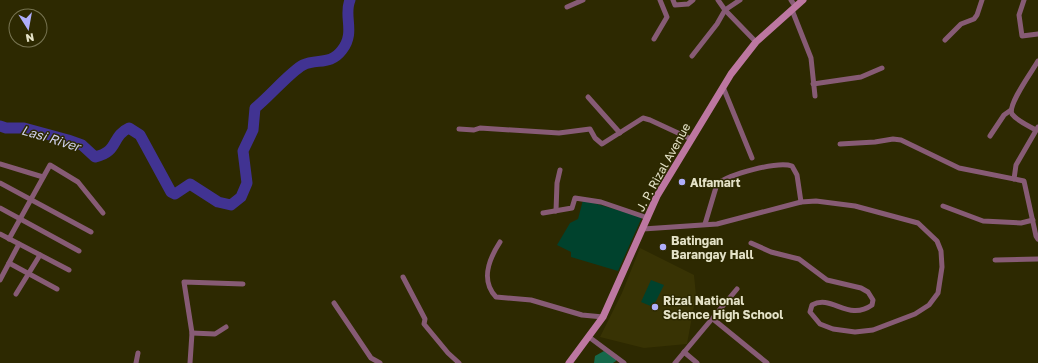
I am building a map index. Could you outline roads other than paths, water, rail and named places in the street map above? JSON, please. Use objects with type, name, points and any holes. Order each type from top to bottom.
[{"type":"main road","name":"J. P. Rizal Avenue","points":[[569,363],[603,317],[657,196],[723,87],[756,42],[793,5],[803,0]]},
{"type":"street","points":[[566,7],[583,0]]},
{"type":"street","points":[[654,40],[667,17],[660,0]]},
{"type":"street","points":[[673,0],[676,5],[688,4],[694,0]]},
{"type":"street","points":[[718,0],[724,10],[756,42]]},
{"type":"street","points":[[692,56],[717,24],[724,10],[740,0]]},
{"type":"street","points":[[945,40],[961,24],[977,15],[982,0]]},
{"type":"street","points":[[1024,0],[1019,15],[1022,36],[1038,34]]},
{"type":"street","points":[[793,5],[811,58],[815,96]]},
{"type":"street","points":[[990,136],[1004,115],[1011,110],[1022,87],[1038,61]]},
{"type":"street","points":[[813,84],[861,77],[882,68]]},
{"type":"street","points":[[723,87],[752,158]]},
{"type":"street","points":[[588,97],[620,133]]},
{"type":"street","points":[[1011,110],[1012,114],[1016,117],[1037,129],[1016,164],[1014,179]]},
{"type":"street","points":[[460,129],[474,130],[480,128],[559,133],[590,129],[595,138],[602,144],[643,118],[691,139]]},
{"type":"street","points":[[840,144],[875,142],[892,138],[901,140],[959,168],[1024,181],[1038,239]]},
{"type":"street","points":[[0,164],[43,177]]},
{"type":"street","points":[[9,239],[50,165],[78,182],[103,213]]},
{"type":"street","points":[[705,224],[717,184],[727,178],[755,169],[792,166],[797,175],[801,202]]},
{"type":"street","points":[[556,212],[557,183],[560,170]]},
{"type":"street","points":[[0,183],[91,232]]},
{"type":"street","points":[[543,213],[556,212],[572,208],[575,198],[601,202],[648,218]]},
{"type":"street","points":[[643,229],[717,224],[801,202],[816,200],[855,206],[918,223],[932,234],[941,251],[942,267],[938,293],[929,304],[916,314],[873,330],[855,332],[833,329],[820,324],[814,318],[810,312],[812,305],[818,302],[824,302],[849,311],[865,310],[872,305],[873,300],[868,292],[861,288],[827,280],[799,259],[771,252],[751,243]]},
{"type":"street","points":[[943,206],[983,221],[1021,223],[1033,220]]},
{"type":"street","points":[[0,208],[80,251]]},
{"type":"street","points":[[0,234],[69,270]]},
{"type":"street","points":[[500,242],[488,266],[488,286],[496,297],[530,300],[582,315],[603,317]]},
{"type":"street","points":[[0,280],[19,244]]},
{"type":"street","points":[[16,294],[40,255]]},
{"type":"street","points":[[995,260],[1038,259]]},
{"type":"street","points":[[9,263],[57,289]]},
{"type":"street","points":[[403,277],[425,319],[424,324],[448,353],[459,363]]},
{"type":"street","points":[[190,363],[192,333],[184,282],[243,284]]},
{"type":"street","points":[[675,363],[737,289]]},
{"type":"street","points":[[334,304],[371,358],[380,363]]},
{"type":"street","points":[[713,319],[767,363]]},
{"type":"street","points":[[192,333],[215,334],[226,328]]},
{"type":"street","points":[[589,337],[624,363]]},
{"type":"street","points":[[684,352],[697,363]]},
{"type":"street","points":[[136,363],[138,353]]},
{"type":"waterway","name":"Lasi River","points":[[0,126],[6,128],[24,128],[68,140],[82,145],[95,157],[103,155],[112,148],[119,135],[129,128],[140,135],[171,192],[175,194],[190,184],[218,202],[231,205],[241,197],[247,183],[243,151],[253,130],[255,108],[298,68],[308,63],[333,58],[342,50],[348,37],[348,6],[350,0]]},
{"type":"place","name":"Alfamart","points":[[682,182]]},
{"type":"place","name":"Batingan Barangay Hall","points":[[663,247]]},
{"type":"place","name":"Rizal National Science High School","points":[[655,307]]}]
